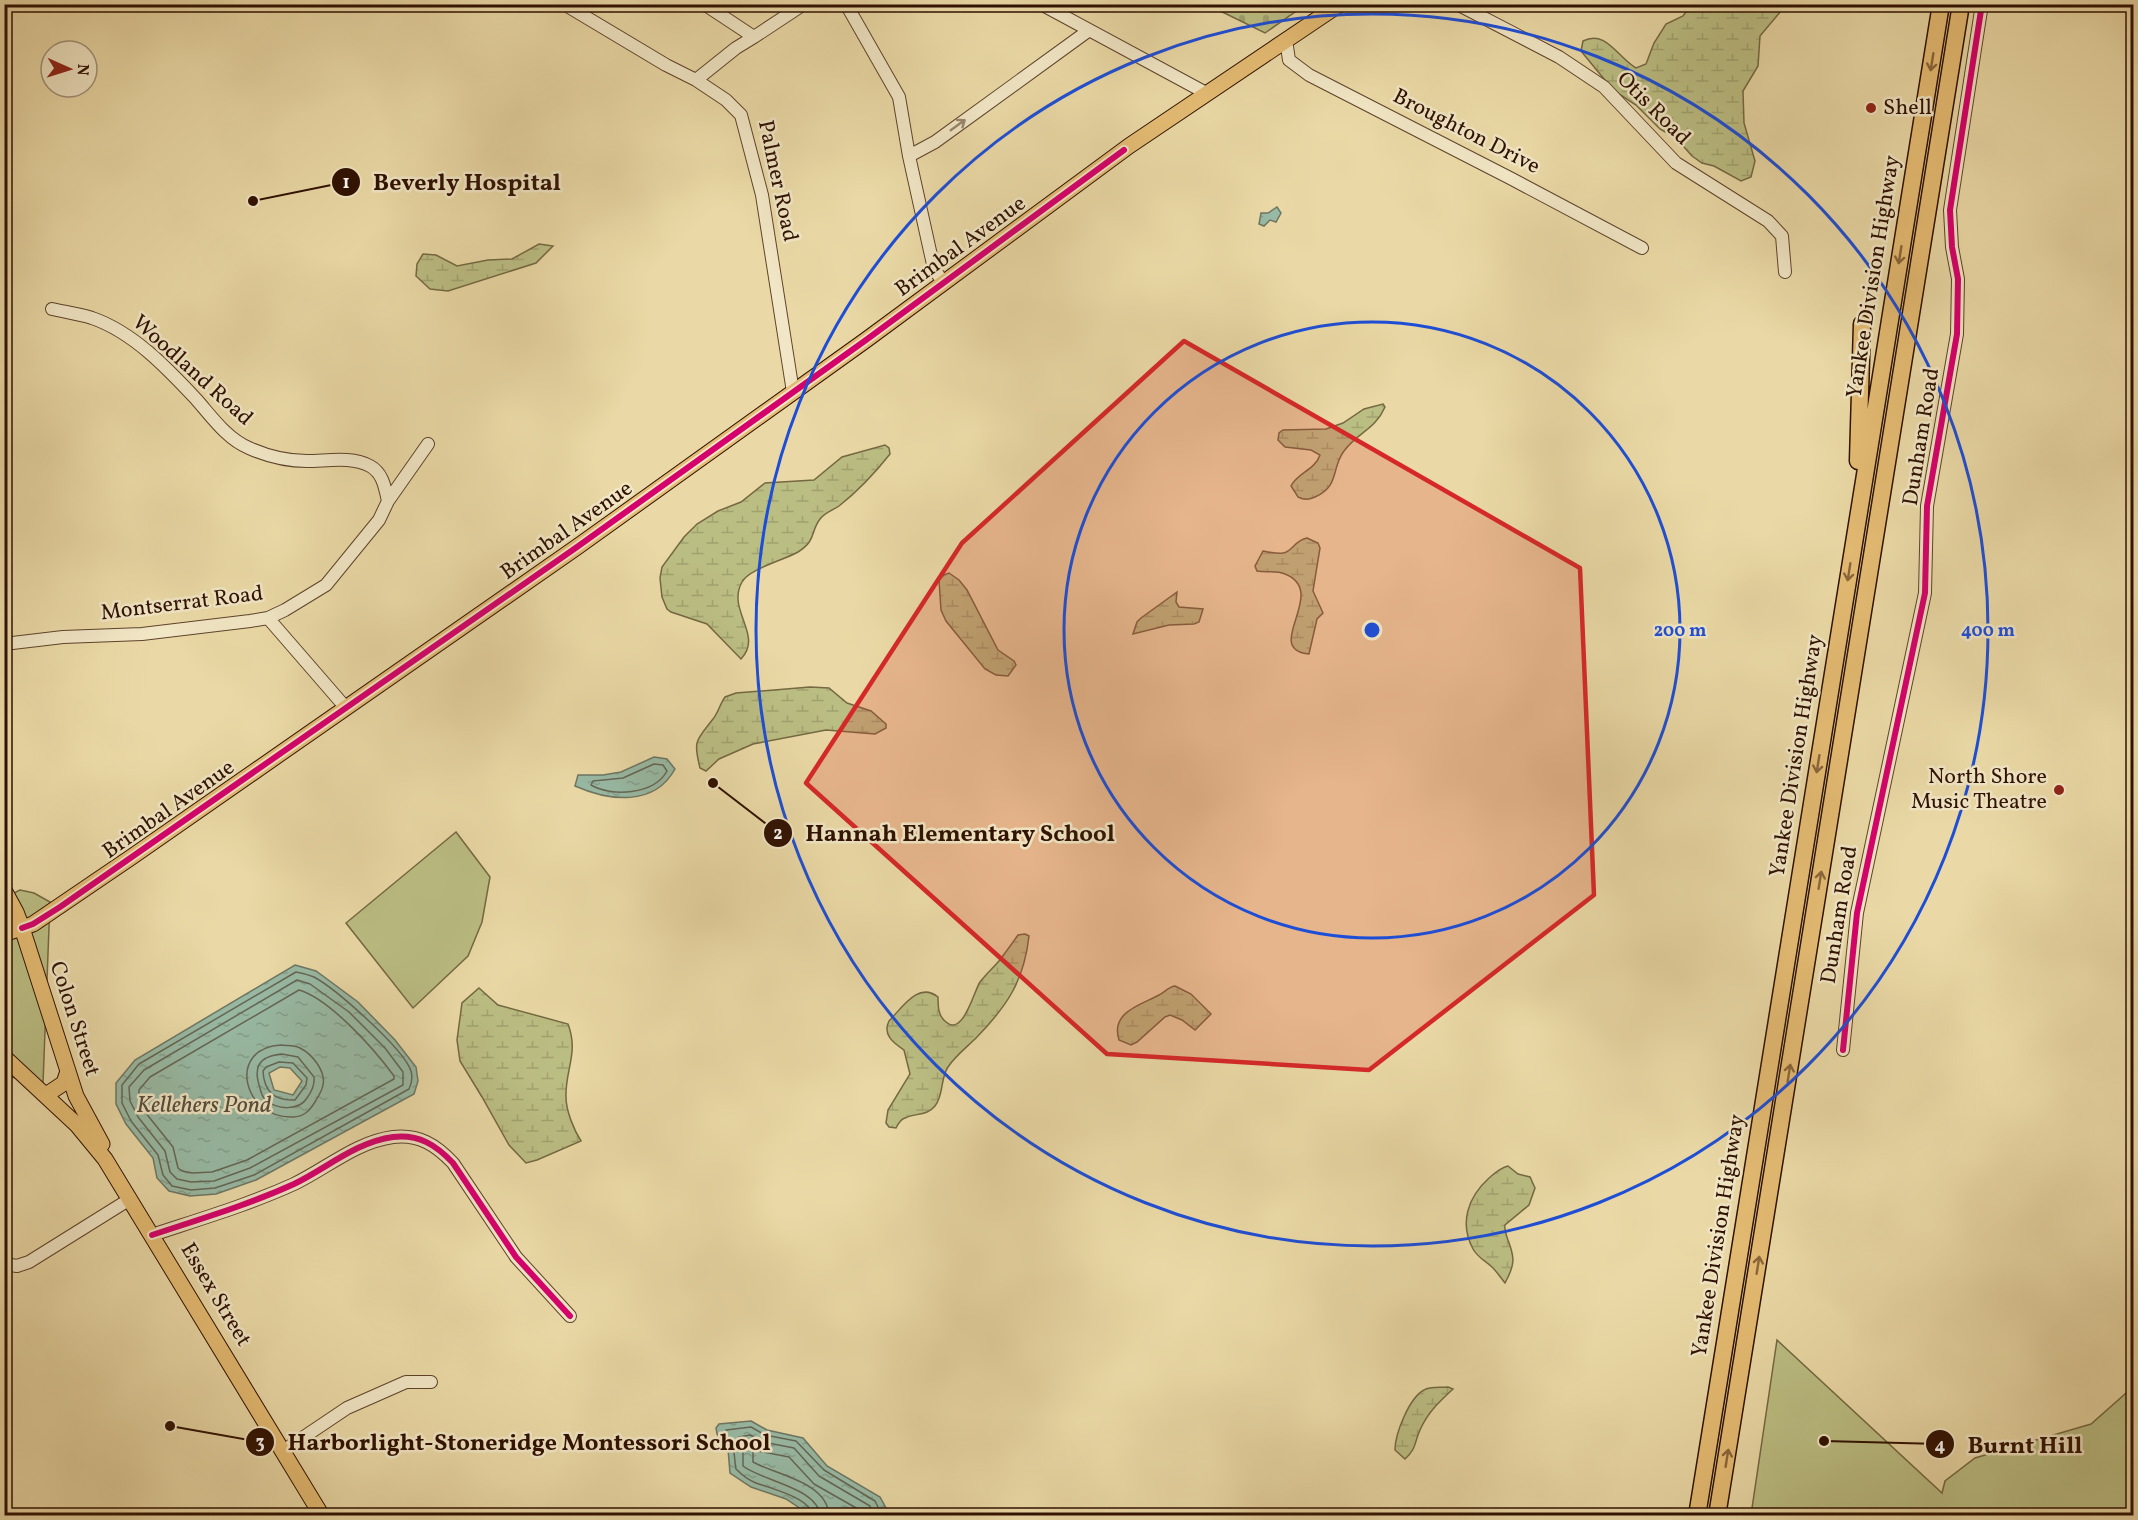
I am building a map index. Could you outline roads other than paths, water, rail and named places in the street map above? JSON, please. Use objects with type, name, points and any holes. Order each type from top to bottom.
[{"type":"highway","name":"Yankee Division Highway","points":[[1697,1515],[1941,4]]},
{"type":"highway","name":"Yankee Division Highway","points":[[1717,1515],[1961,4]]},
{"type":"highway","points":[[1855,535],[1862,324]]},
{"type":"main road","name":"Brimbal Avenue","points":[[4,934],[33,924],[60,908],[577,547],[1124,150],[1340,4]]},
{"type":"main road","name":"Colon Street","points":[[4,890],[22,928],[76,1096],[105,1150],[105,1159]]},
{"type":"main road","name":"Essex Street","points":[[4,1057],[77,1125],[105,1159],[322,1515]]},
{"type":"main road","points":[[46,1095],[64,1083],[68,1071]]},
{"type":"street","name":"Palmer Road","points":[[564,4],[666,65],[696,80],[726,100],[741,115],[762,195],[793,392]]},
{"type":"street","points":[[704,4],[754,37]]},
{"type":"street","points":[[696,80],[804,4]]},
{"type":"street","points":[[846,4],[899,97],[933,269],[943,282]]},
{"type":"street","points":[[1041,4],[1206,93]]},
{"type":"street","name":"Otis Road","points":[[1457,4],[1559,57],[1604,87],[1676,162],[1768,221],[1782,236],[1785,272]]},
{"type":"street","name":"Dunham Road","points":[[1843,1050],[1857,913],[1925,593],[1927,506],[1957,334],[1958,279],[1952,247],[1950,210],[1982,4]]},
{"type":"street","points":[[909,156],[935,142],[1088,30]]},
{"type":"street","name":"Broughton Drive","points":[[1286,40],[1289,60],[1309,75],[1642,248]]},
{"type":"street","name":"Woodland Road","points":[[52,309],[92,318],[118,330],[150,354],[230,436],[248,448],[276,457],[305,461],[331,459],[355,461],[372,466],[384,481],[388,501]]},
{"type":"street","name":"Montserrat Road","points":[[4,644],[63,637],[142,633],[268,618],[326,585],[379,520],[388,501],[428,444]]},
{"type":"street","points":[[268,618],[346,708]]},
{"type":"street","points":[[152,1235],[256,1200],[296,1183],[374,1141],[394,1137],[413,1137],[441,1150],[453,1163],[516,1257],[570,1316]]},
{"type":"street","points":[[4,1264],[17,1266],[29,1262],[130,1199]]},
{"type":"street","points":[[283,1451],[347,1408],[406,1382],[431,1382]]},
{"type":"water","points":[[1277,207],[1281,213],[1276,222],[1270,220],[1264,226],[1259,224],[1261,213],[1268,213]]},
{"type":"water","points":[[654,757],[667,759],[675,769],[655,790],[643,795],[616,797],[575,786],[578,775],[621,772]]},
{"type":"water","name":"Kellehers Pond","points":[[295,965],[316,971],[358,1002],[395,1040],[416,1067],[418,1081],[414,1094],[256,1180],[216,1194],[190,1196],[169,1191],[157,1178],[153,1158],[126,1124],[116,1104],[116,1083],[135,1060]],"holes":[[[280,1067],[290,1068],[302,1081],[293,1095],[274,1090],[269,1073]]]},
{"type":"water","points":[[751,1421],[767,1430],[803,1438],[827,1466],[880,1497],[886,1508],[885,1515],[810,1515],[786,1499],[751,1487],[730,1473],[728,1449],[717,1434],[716,1428],[719,1424]]},
{"type":"railway","points":[[4,1494],[11,1516]]},
{"type":"place","name":"Shell","points":[[1871,108]]},
{"type":"place","name":"Beverly Hospital","points":[[253,201]]},
{"type":"place","name":"Hannah Elementary School","points":[[713,783]]},
{"type":"place","name":"North Shore Music Theatre","points":[[2059,790]]},
{"type":"place","name":"Harborlight-Stoneridge Montessori School","points":[[170,1426]]},
{"type":"place","name":"Burnt Hill","points":[[1824,1441]]}]
